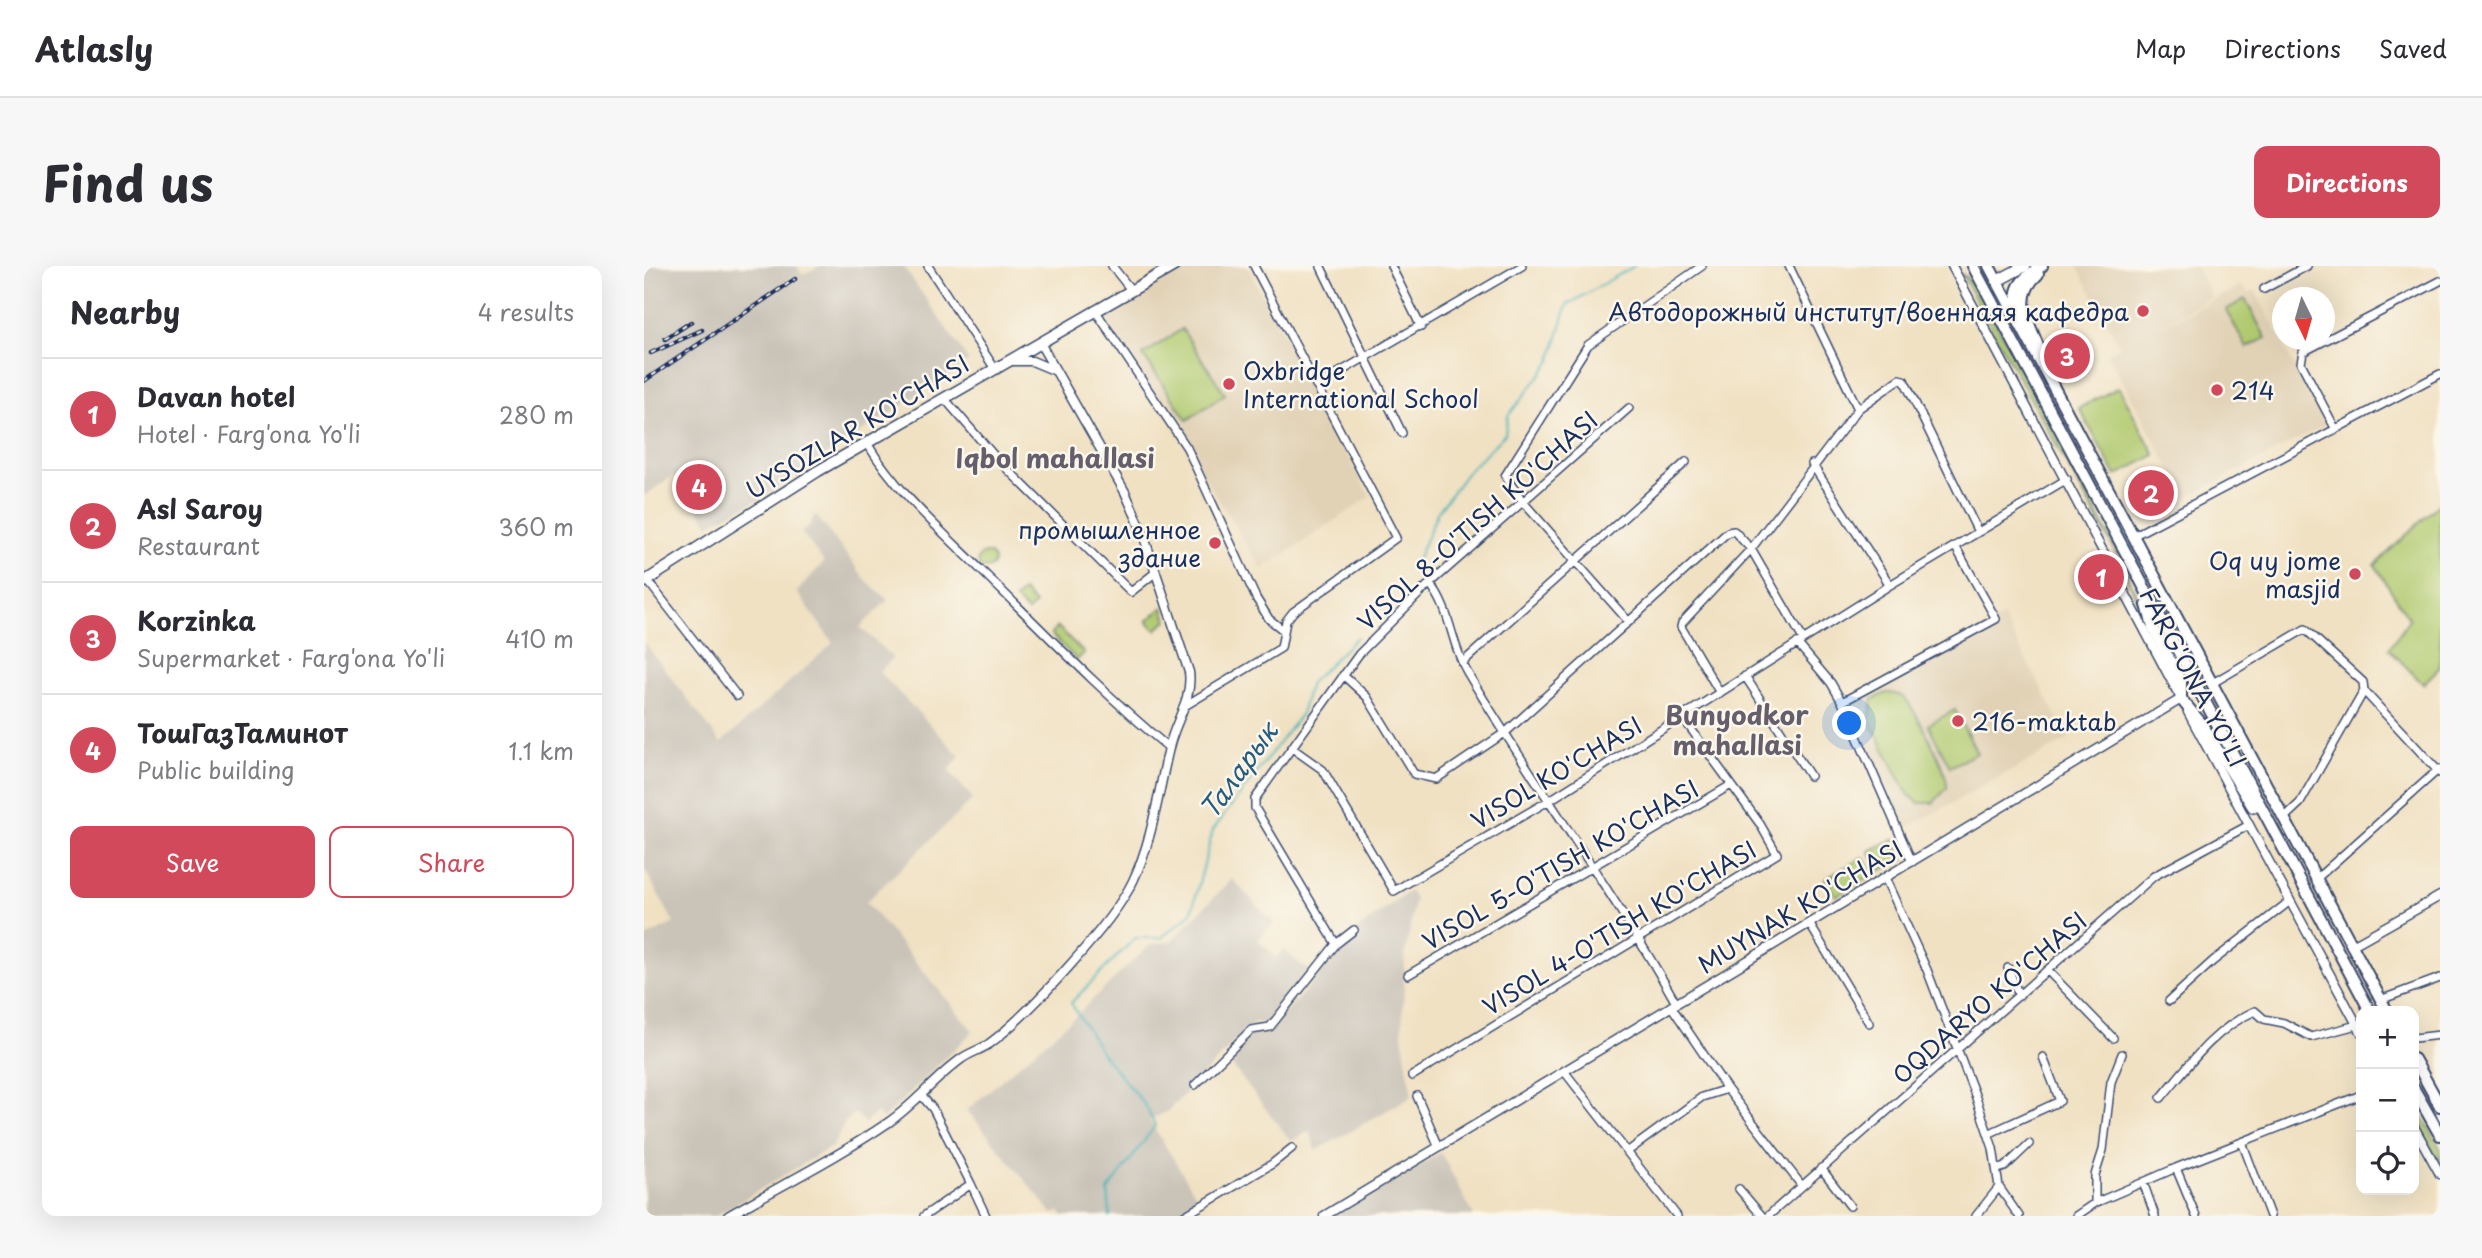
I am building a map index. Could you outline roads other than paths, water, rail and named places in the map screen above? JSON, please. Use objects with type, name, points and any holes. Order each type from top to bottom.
[{"type":"main road","name":"UYSOZLAR KO'CHASI","points":[[645,581],[867,443],[1131,290],[1157,270],[1174,266]]},
{"type":"main road","points":[[1962,266],[1982,282],[1997,281],[2025,266]]},
{"type":"main road","name":"FARG'ONA YO'LI","points":[[1973,266],[2367,1006]]},
{"type":"main road","points":[[2042,266],[2024,278],[2015,294],[2018,309],[2047,377]]},
{"type":"main road","points":[[2047,377],[2041,350],[2025,317],[2023,298],[2031,280],[2048,266]]},
{"type":"main road","points":[[1982,282],[1992,267]]},
{"type":"main road","name":"FARG'ONA YO'LI","points":[[1992,267],[2047,377],[2383,1006]]},
{"type":"main road","points":[[2141,585],[2153,627],[2181,682],[2181,699],[2201,723],[2235,782],[2283,852]]},
{"type":"main road","points":[[2419,1068],[2440,1106]]},
{"type":"main road","points":[[2419,1098],[2440,1135]]},
{"type":"street","points":[[928,266],[995,369]]},
{"type":"street","points":[[1112,266],[1131,290]]},
{"type":"street","points":[[1183,707],[1281,648],[1283,630],[1293,612],[1396,538],[1254,266]]},
{"type":"street","points":[[1391,266],[1421,327]]},
{"type":"street","points":[[1316,386],[1367,359],[1522,266]]},
{"type":"street","points":[[1629,622],[1524,503],[1505,476],[1588,345],[1702,266]]},
{"type":"street","points":[[1789,266],[1858,408]]},
{"type":"street","name":"FARG'ONA YO'LI","points":[[1952,266],[2356,1023]]},
{"type":"street","points":[[2264,289],[2307,266]]},
{"type":"street","points":[[1321,267],[1402,433]]},
{"type":"street","points":[[2335,428],[2301,363],[2303,352],[2440,281]]},
{"type":"street","points":[[1095,310],[1187,448],[1256,598],[1269,619],[1283,630]]},
{"type":"street","points":[[728,1216],[866,1137],[921,1095],[961,1059],[988,1044],[1034,1003],[1121,901],[1137,871],[1150,834],[1168,748],[1190,684],[1189,672],[1156,572],[1125,492],[1040,343]]},
{"type":"street","points":[[1006,363],[1032,361],[1058,372]]},
{"type":"street","points":[[2133,536],[2440,374]]},
{"type":"street","points":[[1720,693],[1681,625],[1751,549],[1812,464],[1858,408],[1900,379],[1904,380],[1978,532]]},
{"type":"street","points":[[944,398],[997,458],[1131,592],[1156,572]]},
{"type":"street","name":"VISOL 8-O'TISH KO'CHASI","points":[[1336,944],[1255,807],[1255,799],[1359,654],[1430,584],[1629,408]]},
{"type":"street","points":[[867,443],[903,490],[972,561],[1100,687],[1168,748]]},
{"type":"street","points":[[1462,663],[1686,462]]},
{"type":"street","points":[[1812,464],[1891,585]]},
{"type":"street","name":"VISOL KO'CHASI","points":[[1292,748],[1323,770],[1394,891],[1550,800],[1683,718],[1800,641],[2067,479]]},
{"type":"street","points":[[1343,675],[1367,697],[1417,776],[1436,779],[1506,732],[1728,532],[1734,531],[1751,549],[1800,641],[1842,702],[1912,862]]},
{"type":"street","points":[[1842,702],[1996,619],[1955,546]]},
{"type":"street","points":[[645,581],[737,696]]},
{"type":"street","points":[[1430,584],[1440,595],[1462,663],[1639,936],[1674,1005],[1727,1089],[1802,1186]]},
{"type":"street","points":[[2211,684],[2305,629],[2363,682],[2364,691],[2300,803],[2283,818]]},
{"type":"street","points":[[1745,676],[1810,776]]},
{"type":"street","points":[[2315,880],[2439,771],[2364,691]]},
{"type":"street","name":"MUYNAK KO'CHASI","points":[[1324,1216],[2181,699]]},
{"type":"street","name":"VISOL 4-O'TISH KO'CHASI","points":[[1412,1076],[1777,854],[1683,718]]},
{"type":"street","name":"VISOL 5-O'TISH KO'CHASI","points":[[1408,975],[1731,785]]},
{"type":"street","name":"OQDARYO KO'CHASI","points":[[1768,1216],[2154,876],[2249,825]]},
{"type":"street","points":[[1885,878],[1927,971],[1988,1134],[2000,1187],[2019,1216]]},
{"type":"street","points":[[2351,946],[2440,895]]},
{"type":"street","points":[[2169,1001],[2290,901]]},
{"type":"street","points":[[1810,923],[1869,1023]]},
{"type":"street","points":[[1195,1084],[1251,1030],[1270,1027],[1336,944],[1354,930]]},
{"type":"street","points":[[2008,968],[2019,996]]},
{"type":"street","points":[[2048,971],[2113,1038]]},
{"type":"street","points":[[2380,1000],[2440,978]]},
{"type":"street","points":[[2161,1098],[2211,1040],[2232,1021],[2255,1011],[2264,1019],[2284,1023],[2311,1037],[2356,1030]]},
{"type":"street","points":[[2419,1037],[2440,1035]]},
{"type":"street","points":[[2095,1203],[2095,1175],[2103,1150],[2111,1082],[2122,1054]]},
{"type":"street","points":[[1988,1134],[2060,1101],[2043,1057]]},
{"type":"street","points":[[1564,1071],[1677,1216]]},
{"type":"street","points":[[1627,1152],[1702,1097],[1727,1089]]},
{"type":"street","points":[[921,1095],[933,1108],[986,1216]]},
{"type":"street","points":[[1417,1096],[1438,1147]]},
{"type":"street","points":[[2076,1216],[2095,1203],[2143,1182],[2356,1097]]},
{"type":"street","points":[[2417,1132],[2440,1174]]},
{"type":"street","points":[[2242,1142],[2270,1216]]},
{"type":"street","points":[[1998,1169],[2005,1167],[2029,1144]]},
{"type":"street","points":[[1184,1216],[1272,1164],[1292,1148]]},
{"type":"street","points":[[1821,1168],[1850,1206]]},
{"type":"street","points":[[2176,1168],[2196,1216]]},
{"type":"street","points":[[2143,1182],[2155,1216]]},
{"type":"street","points":[[924,1216],[971,1184]]},
{"type":"street","points":[[1976,1216],[2000,1187]]},
{"type":"street","points":[[1739,1189],[1762,1216]]},
{"type":"waterway","name":"Таларык","points":[[1415,565],[1437,513],[1467,472],[1505,434],[1508,416],[1551,361],[1567,305],[1634,266]]},
{"type":"waterway","name":"Таларык","points":[[1110,1216],[1108,1191],[1155,1126],[1147,1108],[1102,1053],[1071,1003],[1135,938],[1161,938],[1191,914],[1213,830],[1301,714],[1310,683],[1357,637]]},
{"type":"railway","points":[[644,381],[795,279]]},
{"type":"railway","points":[[665,339],[691,322]]},
{"type":"railway","points":[[651,353],[702,330]]},
{"type":"place","name":"Автодорожный институт/военнаяя кафедра","points":[[2143,311]]},
{"type":"place","name":"Korzinka","points":[[2067,356]]},
{"type":"place","name":"Oxbridge International School","points":[[1229,384]]},
{"type":"place","name":"214","points":[[2217,390]]},
{"type":"place","name":"ТошГазТаминот","points":[[699,487]]},
{"type":"place","name":"Asl Saroy","points":[[2151,493]]},
{"type":"place","name":"промышленное здание","points":[[1215,543]]},
{"type":"place","name":"Oq uy jome masjid","points":[[2355,574]]},
{"type":"place","name":"Davan hotel","points":[[2101,577]]},
{"type":"place","name":"216-maktab","points":[[1958,721]]},
{"type":"district","name":"Iqbol mahallasi","points":[[1055,457]]},
{"type":"district","name":"Bunyodkor mahallasi","points":[[1737,729]]}]
